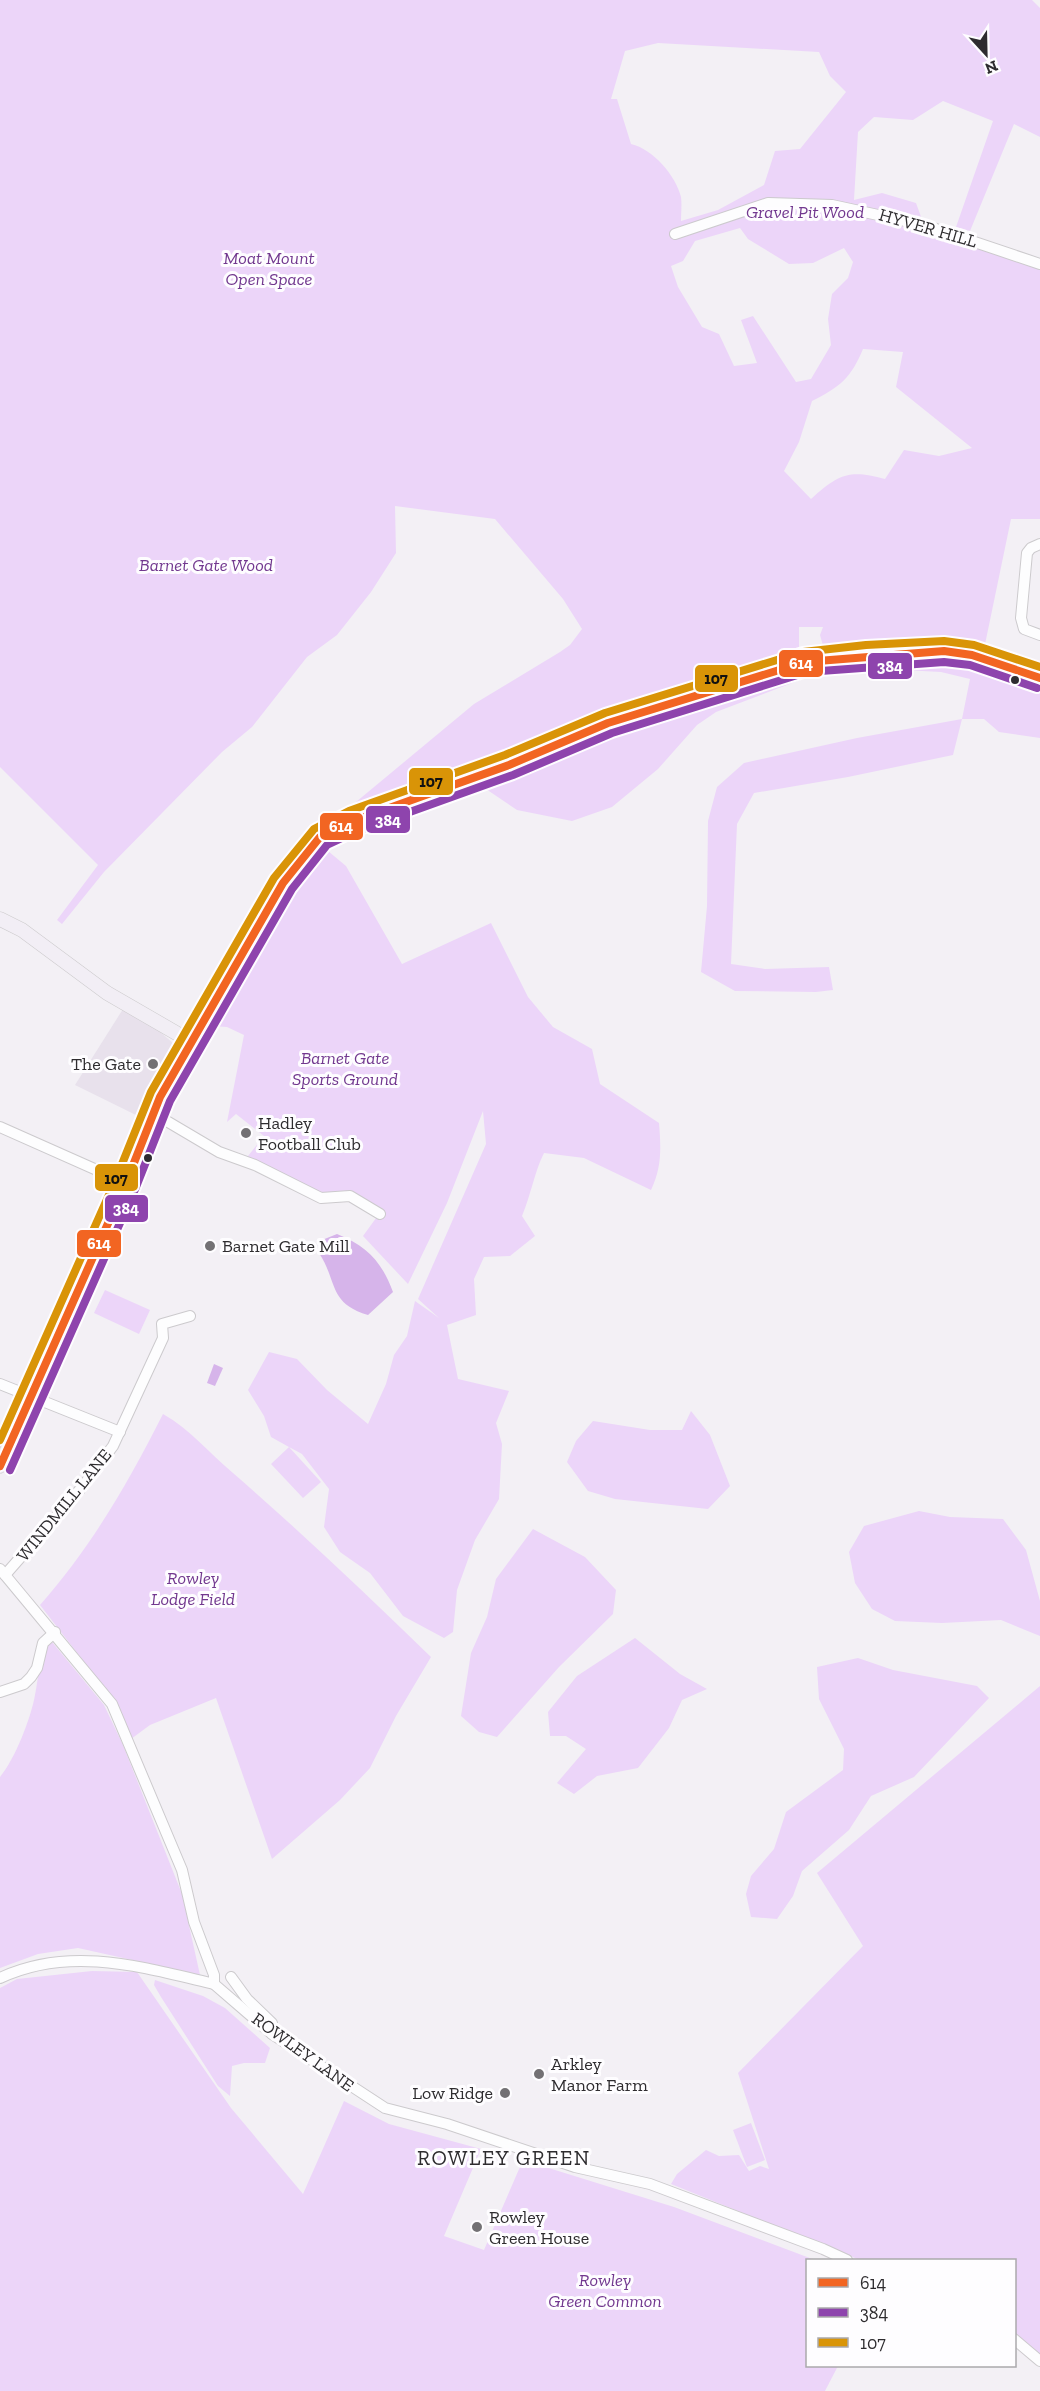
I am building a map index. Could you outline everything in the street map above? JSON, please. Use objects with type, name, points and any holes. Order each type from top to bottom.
[{"type":"main road","points":[[0,1466],[126,1183],[153,1113],[190,1041],[283,883],[312,844],[329,831],[509,765],[608,723],[805,662],[867,655],[944,651],[972,655],[1040,678]]},
{"type":"main road","points":[[0,919],[22,930],[107,993],[190,1041]]},
{"type":"street","name":"HYVER HILL","points":[[675,234],[768,203],[832,205],[924,225],[1040,264]]},
{"type":"street","points":[[1040,544],[1031,548],[1027,553],[1021,618],[1024,629],[1040,635]]},
{"type":"street","points":[[153,1113],[219,1152],[255,1165],[321,1198],[350,1196],[380,1214]]},
{"type":"street","points":[[0,1127],[126,1183]]},
{"type":"street","name":"WINDMILL LANE","points":[[3,1572],[83,1486],[113,1446],[163,1338],[162,1324],[190,1316]]},
{"type":"street","name":"WINDMILL LANE","points":[[0,1384],[120,1432]]},
{"type":"street","points":[[0,1978],[42,1963],[87,1960],[122,1964],[214,1984],[214,1976],[194,1922],[182,1869],[112,1704],[55,1632],[3,1572]]},
{"type":"street","points":[[0,1692],[24,1684],[31,1677],[37,1668],[44,1643],[55,1632]]},
{"type":"street","points":[[231,1977],[247,1999],[272,2023],[272,2034]]},
{"type":"street","name":"ROWLEY LANE","points":[[214,1984],[272,2034],[385,2109],[447,2124],[575,2167],[650,2184],[845,2259]]},
{"type":"street","points":[[1016,2341],[1040,2361]]},
{"type":"shaded area","points":[[123,1009],[159,1031],[174,1044],[174,1054],[142,1118],[75,1085]]},
{"type":"shaded area","points":[[337,1234],[357,1244],[372,1256],[389,1281],[393,1292],[368,1315],[355,1310],[340,1298],[319,1253],[322,1240]]},
{"type":"shaded area","points":[[214,1364],[223,1368],[215,1386],[207,1383]]},
{"type":"green space","name":"Moat Mount Open Space","points":[[0,0],[1032,0],[1040,8],[1040,137],[1014,124],[970,231],[956,227],[993,121],[943,101],[913,120],[874,117],[858,132],[854,200],[882,193],[916,203],[924,225],[1040,264],[1040,519],[1011,519],[983,654],[921,645],[844,651],[824,649],[820,635],[823,627],[799,627],[799,656],[616,713],[468,773],[357,813],[356,802],[474,704],[560,652],[570,645],[582,629],[563,599],[495,519],[395,506],[396,553],[371,592],[337,635],[307,657],[252,727],[222,752],[104,872],[62,924],[57,920],[98,865],[0,767]],"holes":[[[658,43],[819,52],[830,76],[846,92],[800,149],[775,151],[764,185],[718,210],[681,221],[681,197],[669,172],[647,151],[631,144],[617,99],[611,99],[625,51]],[[740,228],[748,239],[789,264],[813,263],[844,248],[853,262],[848,278],[832,294],[828,319],[831,345],[811,379],[796,382],[753,316],[741,320],[757,363],[734,366],[719,334],[702,327],[678,287],[671,266],[683,261],[695,241]],[[863,349],[903,352],[896,387],[972,448],[939,456],[904,450],[885,479],[862,474],[845,476],[829,484],[811,499],[784,471],[799,442],[812,401],[844,381]]]},
{"type":"green space","points":[[991,646],[1040,661],[1040,671],[989,656],[988,651]]},
{"type":"green space","points":[[868,662],[925,662],[975,669],[1040,690],[1040,738],[999,732],[984,719],[962,719],[970,679],[941,672],[903,670],[813,675],[716,712],[697,725],[658,769],[612,807],[572,821],[517,810],[480,785],[581,746],[751,688],[820,669]]},
{"type":"green space","points":[[962,719],[953,755],[848,777],[754,793],[737,824],[731,964],[765,969],[829,967],[833,990],[816,992],[735,991],[701,972],[707,906],[708,821],[717,787],[744,763],[857,738]]},
{"type":"green space","name":"Barnet Gate Sports Ground","points":[[322,846],[346,866],[402,964],[491,923],[528,997],[553,1027],[592,1049],[600,1084],[659,1123],[660,1157],[651,1190],[584,1158],[544,1153],[522,1216],[535,1236],[510,1256],[484,1257],[474,1279],[476,1315],[447,1325],[458,1379],[509,1391],[496,1423],[502,1444],[499,1499],[475,1540],[457,1590],[453,1632],[444,1638],[403,1616],[370,1573],[340,1552],[324,1527],[329,1489],[302,1454],[271,1437],[264,1416],[248,1390],[269,1352],[297,1359],[327,1390],[368,1424],[386,1384],[394,1355],[407,1336],[415,1301],[439,1318],[418,1299],[486,1144],[483,1111],[447,1203],[408,1284],[363,1236],[379,1214],[349,1197],[321,1198],[244,1161],[264,1136],[236,1114],[227,1122],[244,1035],[227,1027],[212,1026],[305,869]]},
{"type":"green space","points":[[105,1290],[150,1310],[139,1334],[94,1313]]},
{"type":"green space","points":[[691,1411],[710,1435],[730,1486],[708,1509],[615,1499],[588,1491],[567,1462],[576,1441],[593,1421],[650,1430],[682,1430]]},
{"type":"green space","name":"Rowley Lodge Field","points":[[163,1414],[191,1434],[431,1657],[396,1716],[370,1768],[340,1800],[272,1859],[216,1698],[150,1725],[131,1739],[112,1698],[40,1605],[93,1537]]},
{"type":"green space","points":[[289,1447],[321,1482],[303,1498],[271,1464]]},
{"type":"green space","points":[[919,1511],[950,1517],[1003,1519],[1026,1550],[1040,1601],[1040,1636],[1001,1620],[942,1623],[895,1621],[872,1609],[855,1583],[849,1552],[864,1526]]},
{"type":"green space","points":[[533,1529],[585,1557],[616,1590],[613,1614],[559,1667],[497,1737],[479,1732],[461,1716],[471,1653],[487,1617],[496,1579]]},
{"type":"green space","points":[[635,1638],[680,1674],[707,1689],[682,1700],[669,1728],[638,1768],[597,1776],[574,1794],[557,1783],[586,1749],[566,1736],[550,1736],[548,1712],[577,1676]]},
{"type":"green space","points":[[52,1642],[104,1705],[123,1745],[182,1894],[200,1975],[78,1948],[38,1954],[0,1968],[0,1777],[17,1749],[26,1726],[33,1704],[43,1652],[46,1645]]},
{"type":"green space","points":[[858,1658],[893,1670],[977,1686],[989,1698],[914,1777],[871,1796],[849,1830],[802,1871],[793,1896],[777,1919],[751,1917],[746,1894],[751,1876],[774,1849],[786,1812],[843,1770],[844,1749],[819,1699],[817,1667]]},
{"type":"green space","points":[[1040,1686],[1040,2356],[1016,2336],[1016,2259],[858,2259],[671,2184],[677,2174],[706,2150],[719,2156],[739,2155],[749,2171],[760,2166],[769,2169],[738,2073],[863,1946],[817,1873]]},
{"type":"green space","name":"Rowley Green Common","points":[[92,1971],[137,1972],[231,2108],[303,2194],[344,2101],[389,2124],[481,2149],[444,2236],[484,2250],[523,2160],[674,2207],[812,2259],[806,2259],[806,2367],[837,2367],[825,2391],[0,2391],[0,1988],[17,1979]]},
{"type":"green space","points":[[155,1980],[203,1996],[225,2008],[270,2048],[265,2063],[244,2063],[232,2066],[230,2096],[218,2086],[161,1997],[154,1985]]},
{"type":"green space","points":[[751,2123],[765,2160],[747,2167],[733,2130]]},
{"type":"transit line","name":"107","points":[[0,1440],[116,1179],[151,1092],[274,878],[314,829],[349,811],[505,755],[605,713],[803,652],[866,645],[944,641],[974,645],[1040,667]]},
{"type":"transit line","name":"614","points":[[0,1466],[126,1183],[160,1097],[283,883],[320,837],[353,821],[509,765],[608,723],[805,662],[944,651],[972,655],[1040,678]]},
{"type":"transit line","name":"384","points":[[10,1470],[136,1187],[170,1101],[292,889],[327,845],[357,831],[513,775],[612,733],[807,672],[944,662],[970,665],[1037,688]]},
{"type":"place","name":"The Gate","points":[[153,1064]]},
{"type":"place","name":"Hadley Football Club","points":[[246,1133]]},
{"type":"place","name":"Barnet Gate Mill","points":[[210,1246]]},
{"type":"place","name":"Arkley Manor Farm","points":[[539,2074]]},
{"type":"place","name":"Low Ridge","points":[[505,2093]]},
{"type":"place","name":"Rowley Green House","points":[[477,2227]]},
{"type":"district","name":"ROWLEY GREEN","points":[[504,2158]]},
{"type":"park label","name":"Gravel Pit Wood","points":[[805,212]]},
{"type":"park label","name":"Barnet Gate Wood","points":[[206,565]]}]
